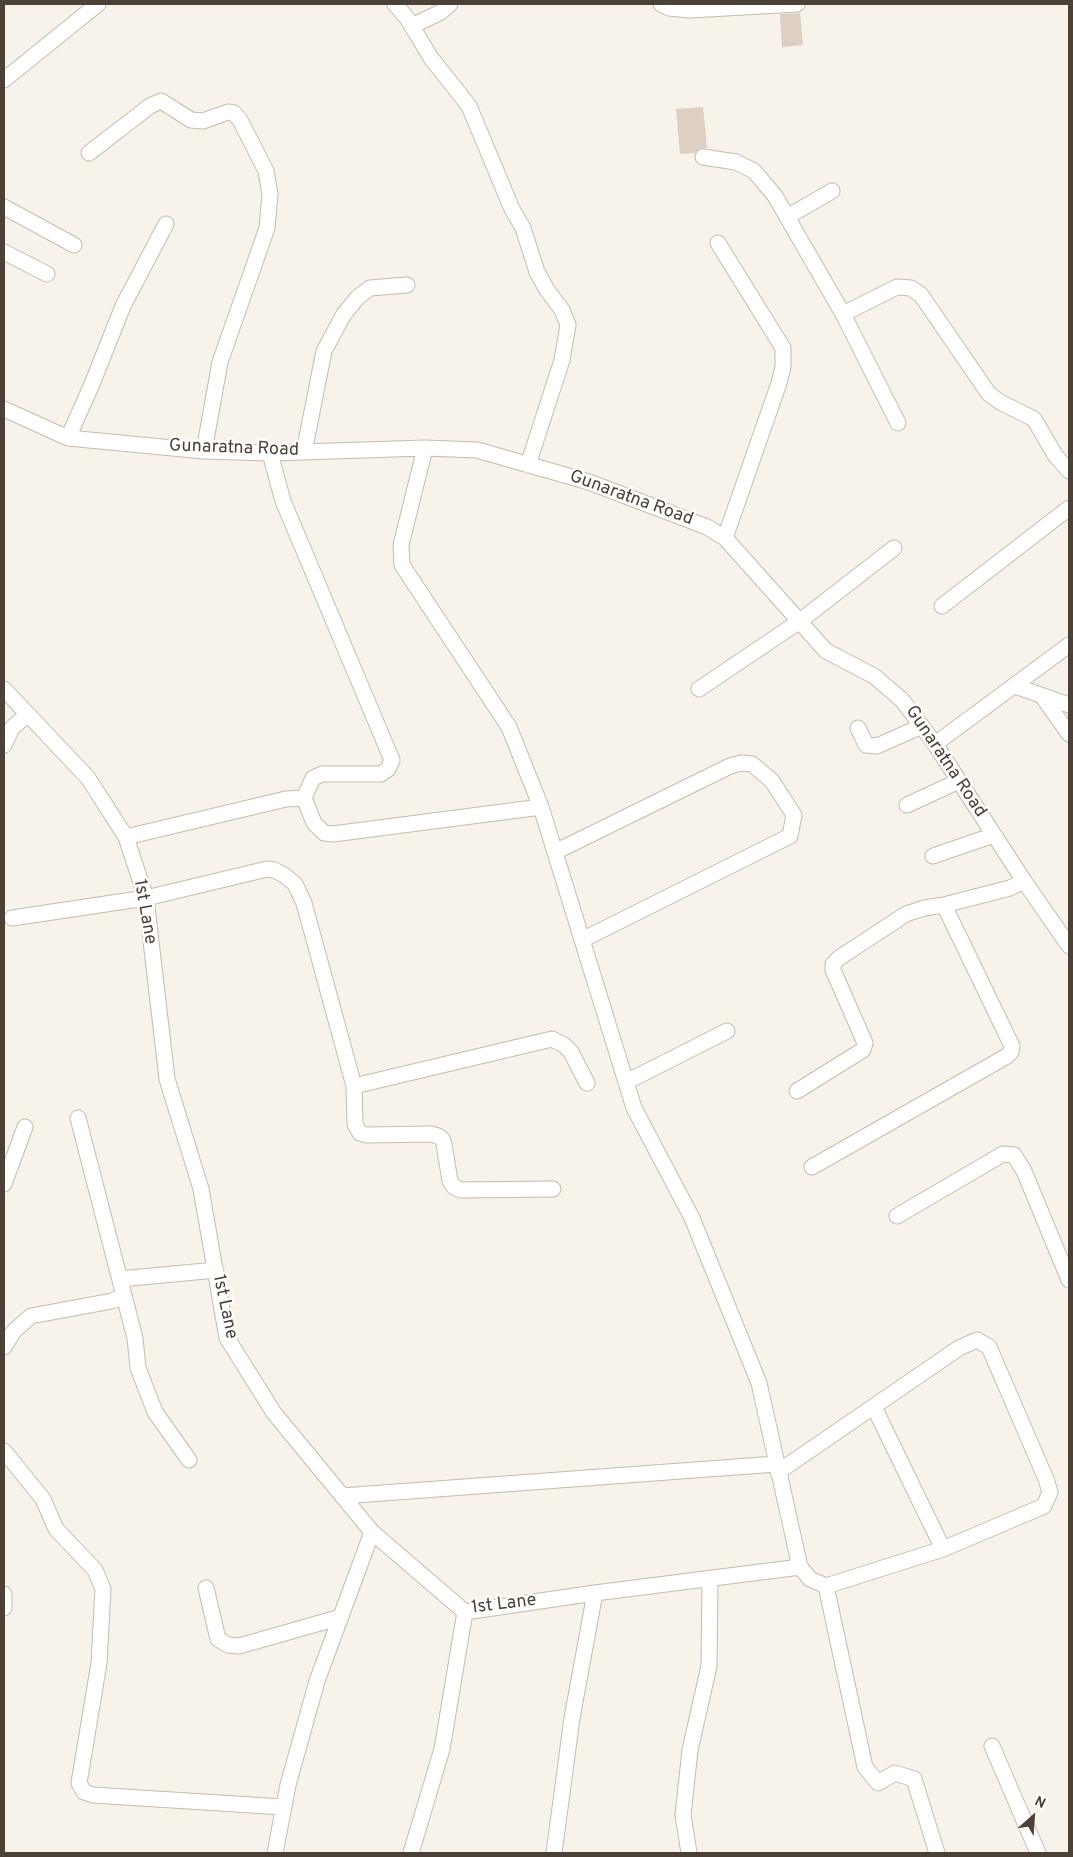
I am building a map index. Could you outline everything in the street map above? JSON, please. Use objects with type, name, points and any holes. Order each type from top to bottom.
[{"type":"street","points":[[4,80],[98,4]]},
{"type":"street","points":[[395,4],[412,26],[431,58],[470,106],[512,209],[523,228],[537,272],[547,290],[562,310],[568,325],[562,360],[528,465]]},
{"type":"street","points":[[412,26],[441,12],[450,4]]},
{"type":"street","points":[[661,4],[669,8],[690,10],[797,4]]},
{"type":"street","points":[[89,153],[150,106],[161,101],[191,120],[203,121],[228,112],[234,113],[240,120],[266,171],[270,194],[267,228],[220,362],[204,451]]},
{"type":"street","points":[[703,156],[736,162],[754,171],[774,196],[843,314],[898,423]]},
{"type":"street","points":[[787,217],[832,191]]},
{"type":"street","points":[[4,207],[74,245]]},
{"type":"street","points":[[68,438],[123,306],[166,224]]},
{"type":"street","points":[[718,243],[783,348],[783,367],[780,383],[725,538]]},
{"type":"street","points":[[4,252],[47,274]]},
{"type":"street","points":[[304,452],[324,350],[344,314],[358,297],[370,288],[406,285]]},
{"type":"street","points":[[843,314],[897,287],[911,288],[921,295],[990,394],[1000,402],[1034,418],[1056,455],[1069,471]]},
{"type":"street","name":"Gunaratna Road","points":[[4,408],[68,438],[204,451],[270,453],[425,448],[477,450],[598,486],[707,527],[725,538],[826,651],[874,676],[902,700],[935,744],[994,836],[1069,946]]},
{"type":"street","points":[[342,1496],[777,1468],[874,1407],[959,1348],[977,1340],[989,1348],[1050,1492],[1044,1506],[943,1549],[826,1586],[810,1578],[800,1567],[777,1468],[759,1383],[692,1218],[634,1108],[541,807],[509,727],[402,565],[401,545],[425,448]]},
{"type":"street","points":[[270,453],[283,501],[392,760],[388,769],[381,774],[322,774],[313,778],[304,798],[314,823],[324,833],[333,834],[541,807]]},
{"type":"street","points":[[942,606],[1069,508]]},
{"type":"street","points":[[699,689],[800,621],[894,548]]},
{"type":"street","points":[[935,744],[1069,645]]},
{"type":"street","points":[[1015,686],[1069,705]]},
{"type":"street","name":"1st Lane","points":[[4,689],[88,778],[126,837],[146,898],[167,1079],[201,1189],[227,1338],[274,1413],[372,1532],[465,1612],[800,1567]]},
{"type":"street","points":[[1042,696],[1069,734]]},
{"type":"street","points":[[4,745],[12,728],[28,714]]},
{"type":"street","points":[[858,728],[866,745],[877,746],[922,726]]},
{"type":"street","points":[[555,852],[730,766],[741,763],[752,764],[772,781],[794,814],[790,836],[582,940]]},
{"type":"street","points":[[907,805],[959,780]]},
{"type":"street","points":[[126,837],[286,799],[304,798]]},
{"type":"street","points":[[934,856],[994,836]]},
{"type":"street","points":[[12,918],[146,898],[267,869],[284,875],[295,884],[304,903],[354,1086],[355,1124],[360,1132],[366,1135],[431,1134],[438,1136],[444,1144],[450,1181],[454,1187],[462,1190],[552,1189]]},
{"type":"street","points":[[797,1091],[863,1050],[865,1043],[832,970],[833,964],[838,958],[906,914],[1010,888],[1024,881]]},
{"type":"street","points":[[812,1167],[1011,1052],[1012,1046],[944,905]]},
{"type":"street","points":[[626,1082],[727,1032]]},
{"type":"street","points":[[354,1086],[552,1039],[564,1045],[570,1052],[587,1083]]},
{"type":"street","points":[[78,1118],[135,1338],[138,1368],[155,1412],[189,1460]]},
{"type":"street","points":[[4,1184],[25,1127]]},
{"type":"street","points":[[897,1216],[1003,1154],[1014,1155],[1024,1171],[1069,1280]]},
{"type":"street","points":[[120,1279],[216,1270]]},
{"type":"street","points":[[4,1347],[14,1331],[31,1316],[124,1296]]},
{"type":"street","points":[[874,1407],[943,1549]]},
{"type":"street","points":[[4,1451],[43,1499],[56,1529],[95,1570],[103,1589],[99,1663],[79,1783],[84,1792],[93,1795],[283,1807]]},
{"type":"street","points":[[274,1853],[288,1785],[317,1681],[372,1532]]},
{"type":"street","points":[[689,1853],[683,1815],[690,1750],[709,1666],[710,1578]]},
{"type":"street","points":[[826,1586],[865,1767],[878,1783],[895,1772],[914,1780],[937,1853]]},
{"type":"street","points":[[206,1588],[218,1639],[228,1644],[239,1646],[341,1618]]},
{"type":"street","points":[[554,1853],[572,1718],[596,1593]]},
{"type":"street","points":[[4,1594],[4,1608]]},
{"type":"street","points":[[411,1853],[442,1748],[465,1612]]},
{"type":"street","points":[[992,1746],[1038,1853]]},
{"type":"building","points":[[800,13],[803,45],[782,47],[780,14]]},
{"type":"building","points":[[703,107],[707,148],[699,149],[695,153],[680,154],[676,109]]}]
